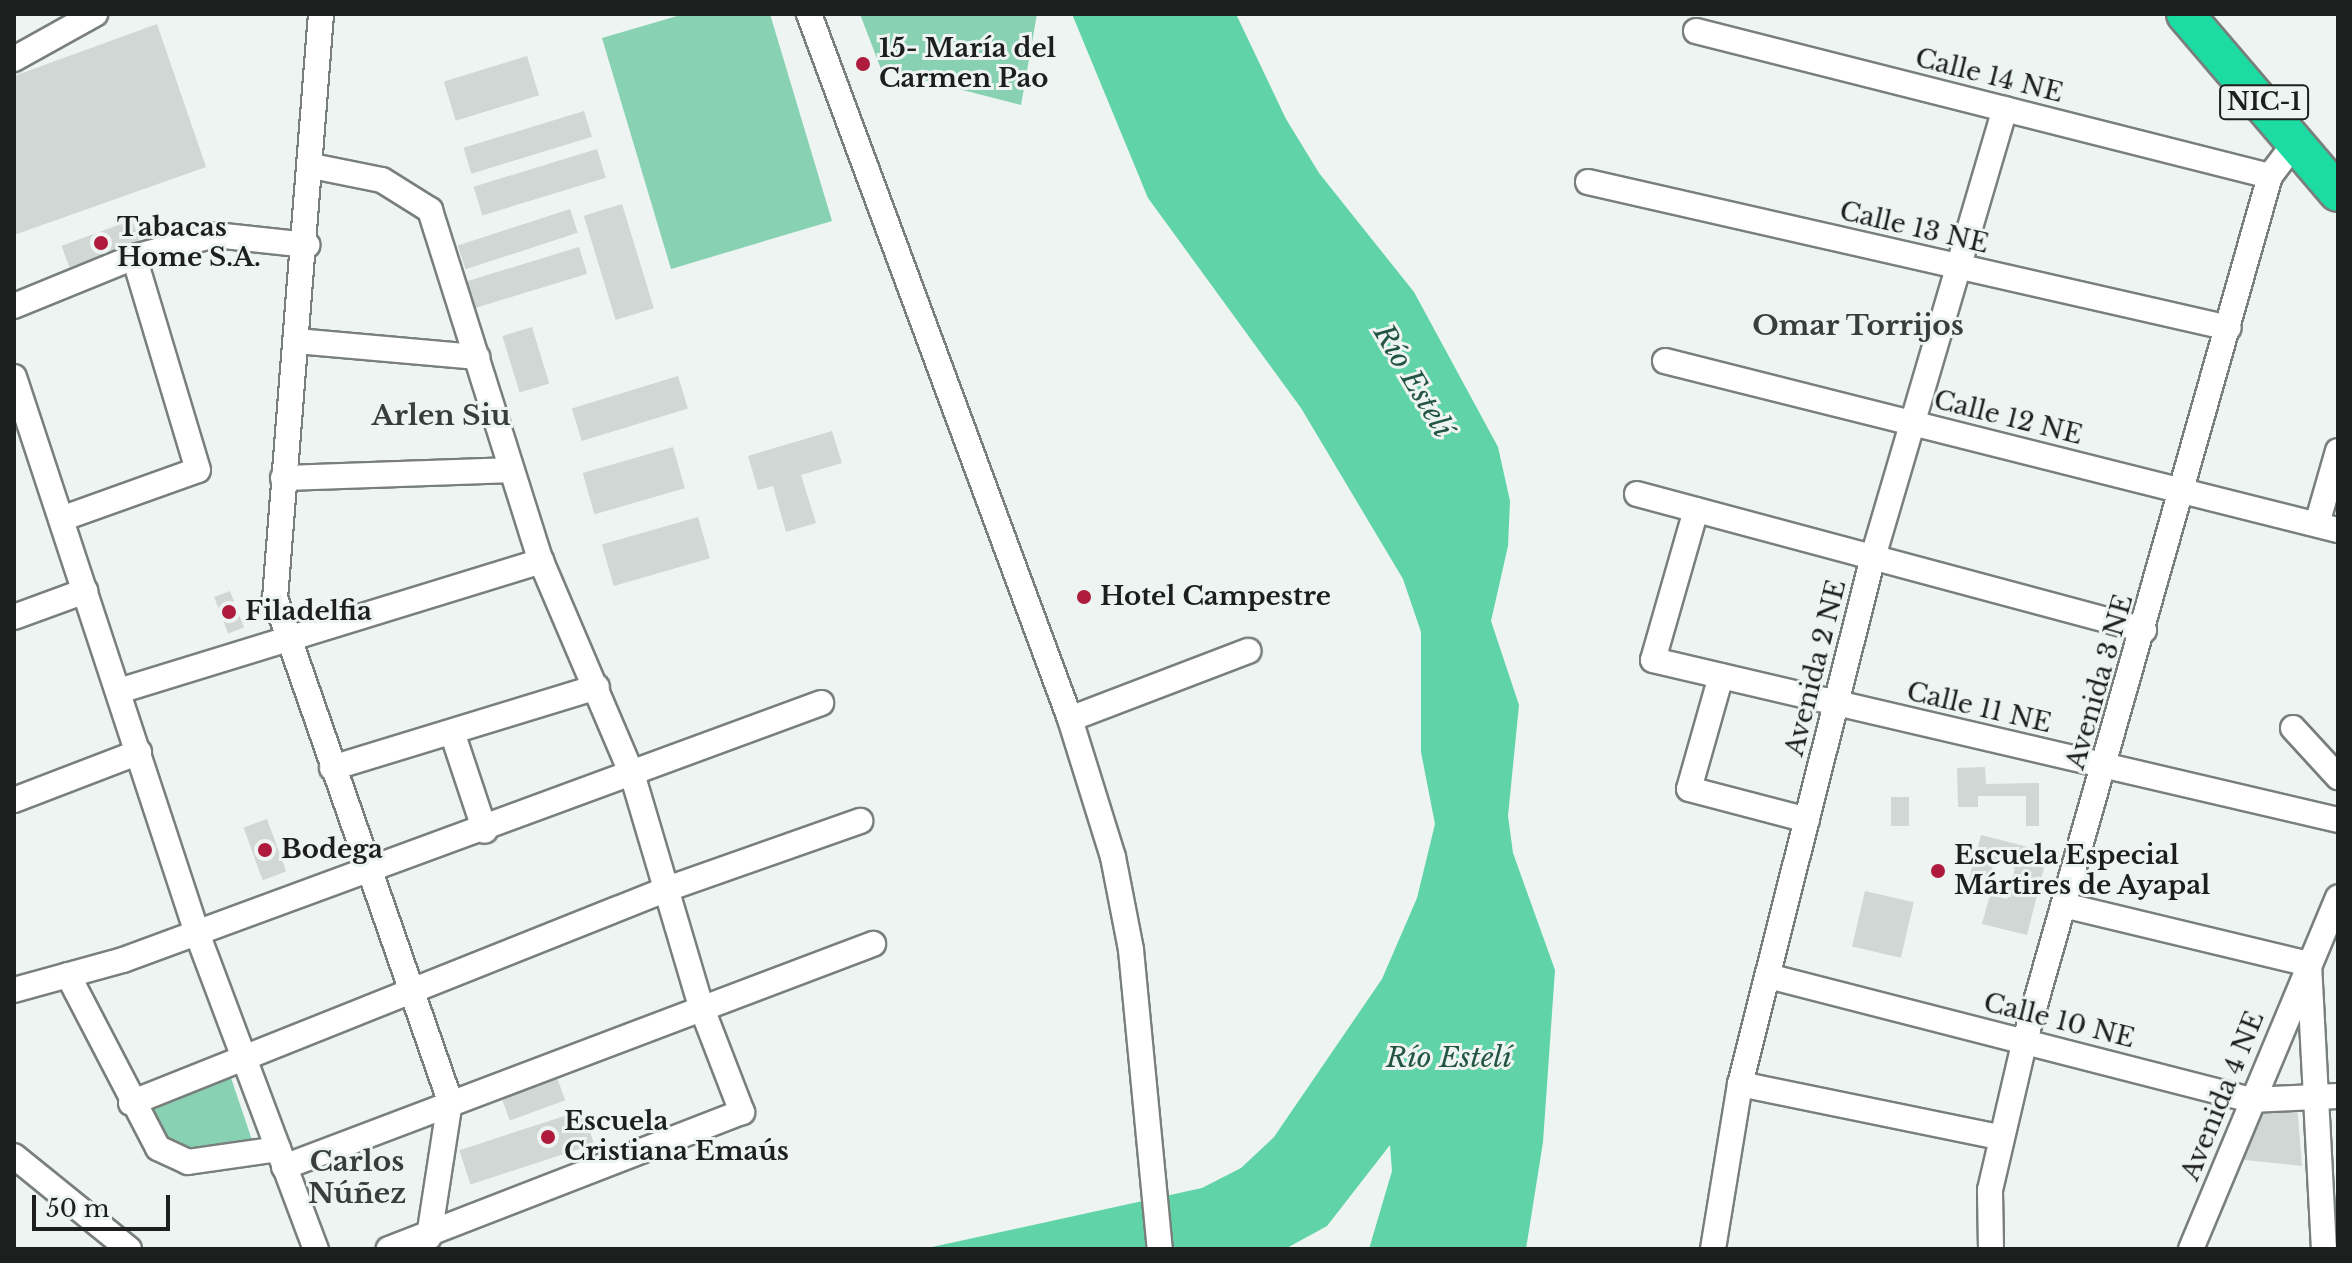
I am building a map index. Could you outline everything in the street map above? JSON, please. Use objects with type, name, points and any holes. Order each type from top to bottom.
[{"type":"highway","name":"NIC-1","points":[[2185,14],[2297,140],[2338,192]]},
{"type":"street","points":[[14,59],[95,14]]},
{"type":"street","points":[[321,14],[307,245],[283,478],[275,598],[365,872],[413,992],[450,1101],[429,1237]]},
{"type":"street","points":[[809,14],[1070,719],[1122,897],[1156,1184],[1160,1249]]},
{"type":"street","name":"Calle 14 NE","points":[[1696,31],[2270,176]]},
{"type":"street","name":"Avenida 2 NE","points":[[1713,1249],[1740,1084],[1873,557],[2005,109]]},
{"type":"street","name":"Avenida 3 NE","points":[[1991,1249],[1999,1137],[2025,1040],[2067,906],[2270,176],[2297,140]]},
{"type":"street","points":[[312,166],[382,180],[430,210],[509,470],[541,561],[633,777],[701,1006],[742,1112],[557,1179],[429,1237],[389,1249]]},
{"type":"street","name":"Calle 13 NE","points":[[1588,182],[2229,328]]},
{"type":"street","points":[[14,306],[134,257],[215,235],[307,245]]},
{"type":"street","points":[[61,519],[198,470],[134,257]]},
{"type":"street","points":[[297,341],[477,357]]},
{"type":"street","name":"Calle 12 NE","points":[[1665,361],[2328,527]]},
{"type":"street","points":[[14,377],[21,423],[61,519],[197,933],[247,1057],[316,1249]]},
{"type":"street","points":[[2328,527],[2338,451]]},
{"type":"street","points":[[283,478],[509,470]]},
{"type":"street","points":[[1637,494],[2144,630]]},
{"type":"street","name":"Calle 11 NE","points":[[1696,510],[1653,660],[2338,820]]},
{"type":"street","points":[[119,691],[541,561]]},
{"type":"street","points":[[14,617],[85,591]]},
{"type":"street","points":[[1070,719],[1248,651]]},
{"type":"street","points":[[1721,676],[1689,789],[1807,820]]},
{"type":"street","points":[[332,768],[597,687]]},
{"type":"street","points":[[14,990],[197,933],[485,831],[821,703]]},
{"type":"street","points":[[2293,728],[2338,777]]},
{"type":"street","points":[[452,732],[485,831]]},
{"type":"street","points":[[14,800],[139,752]]},
{"type":"street","points":[[131,1103],[667,889],[860,821]]},
{"type":"street","name":"Avenida 4 NE","points":[[2191,1249],[2250,1100],[2338,898]]},
{"type":"street","points":[[2067,906],[2309,964]]},
{"type":"street","points":[[68,975],[131,1103],[158,1148],[188,1162],[281,1158],[450,1101],[873,944]]},
{"type":"street","name":"Avenida 4 NE","points":[[2309,964],[2327,1097],[2324,1249]]},
{"type":"street","name":"Calle 10 NE","points":[[1768,976],[2250,1100],[2327,1097]]},
{"type":"street","points":[[1740,1084],[1999,1137]]},
{"type":"street","points":[[14,1156],[129,1249]]},
{"type":"shaded area","points":[[684,14],[770,14],[832,221],[671,269],[602,38]]},
{"type":"shaded area","points":[[860,14],[1037,14],[1021,105],[881,69]]},
{"type":"shaded area","points":[[228,1069],[255,1149],[174,1150],[142,1105]]},
{"type":"water","name":"Río Estelí","points":[[1072,14],[1236,14],[1286,119],[1319,173],[1414,292],[1498,447],[1510,501],[1508,546],[1491,621],[1519,705],[1508,816],[1513,853],[1555,970],[1543,1142],[1526,1249],[1369,1249],[1392,1171],[1390,1145],[1327,1226],[1285,1249],[923,1249],[1202,1188],[1241,1168],[1274,1137],[1382,979],[1417,898],[1435,824],[1421,752],[1421,632],[1403,579],[1301,408],[1148,198]]},
{"type":"building","points":[[157,24],[206,167],[14,235],[14,76]]},
{"type":"building","points":[[527,56],[539,95],[456,121],[444,81]]},
{"type":"building","points":[[584,111],[592,137],[471,174],[464,148]]},
{"type":"building","points":[[597,149],[606,178],[482,215],[474,187]]},
{"type":"building","points":[[622,204],[654,308],[616,320],[584,216]]},
{"type":"building","points":[[570,209],[578,233],[466,269],[458,245]]},
{"type":"building","name":"Tabacas Home S.A.","points":[[132,220],[140,242],[69,267],[62,246]]},
{"type":"building","points":[[579,247],[587,274],[474,308],[466,281]]},
{"type":"building","points":[[532,327],[549,383],[520,392],[502,336]]},
{"type":"building","points":[[678,376],[688,409],[582,441],[572,408]]},
{"type":"building","points":[[832,431],[842,463],[801,475],[816,523],[786,532],[773,486],[758,490],[748,456]]},
{"type":"building","points":[[673,447],[685,488],[594,514],[583,473]]},
{"type":"building","points":[[698,517],[710,558],[614,586],[602,545]]},
{"type":"building","name":"Filadelfia","points":[[230,591],[244,627],[228,634],[214,597]]},
{"type":"building","points":[[1985,767],[1986,784],[2039,783],[2039,826],[2026,826],[2026,796],[1978,796],[1978,807],[1958,807],[1957,768]]},
{"type":"building","points":[[1891,797],[1909,797],[1909,826],[1891,826]]},
{"type":"building","name":"Bodega","points":[[267,819],[286,872],[263,880],[244,828]]},
{"type":"building","points":[[1981,835],[2048,852],[2027,935],[1982,924],[1990,895],[2007,899],[2015,868],[1994,862],[1987,888],[1968,883]]},
{"type":"building","points":[[1865,891],[1914,902],[1901,958],[1852,947]]},
{"type":"building","points":[[556,1075],[565,1100],[510,1121],[501,1095]]},
{"type":"building","points":[[2297,1104],[2302,1166],[2236,1159],[2254,1109]]},
{"type":"building","points":[[583,1110],[594,1144],[470,1184],[459,1150]]},
{"type":"place","name":"15- María del Carmen Pao","points":[[863,64]]},
{"type":"place","name":"Tabacas Home S.A.","points":[[101,243]]},
{"type":"place","name":"Hotel Campestre","points":[[1084,597]]},
{"type":"place","name":"Filadelfia","points":[[229,612]]},
{"type":"place","name":"Bodega","points":[[265,850]]},
{"type":"place","name":"Escuela Especial Mártires de Ayapal","points":[[1938,871]]},
{"type":"place","name":"Escuela Cristiana Emaús","points":[[548,1137]]},
{"type":"district","name":"Omar Torrijos","points":[[1858,326]]},
{"type":"district","name":"Arlen Siu","points":[[441,416]]},
{"type":"district","name":"Carlos Núñez","points":[[357,1178]]}]
